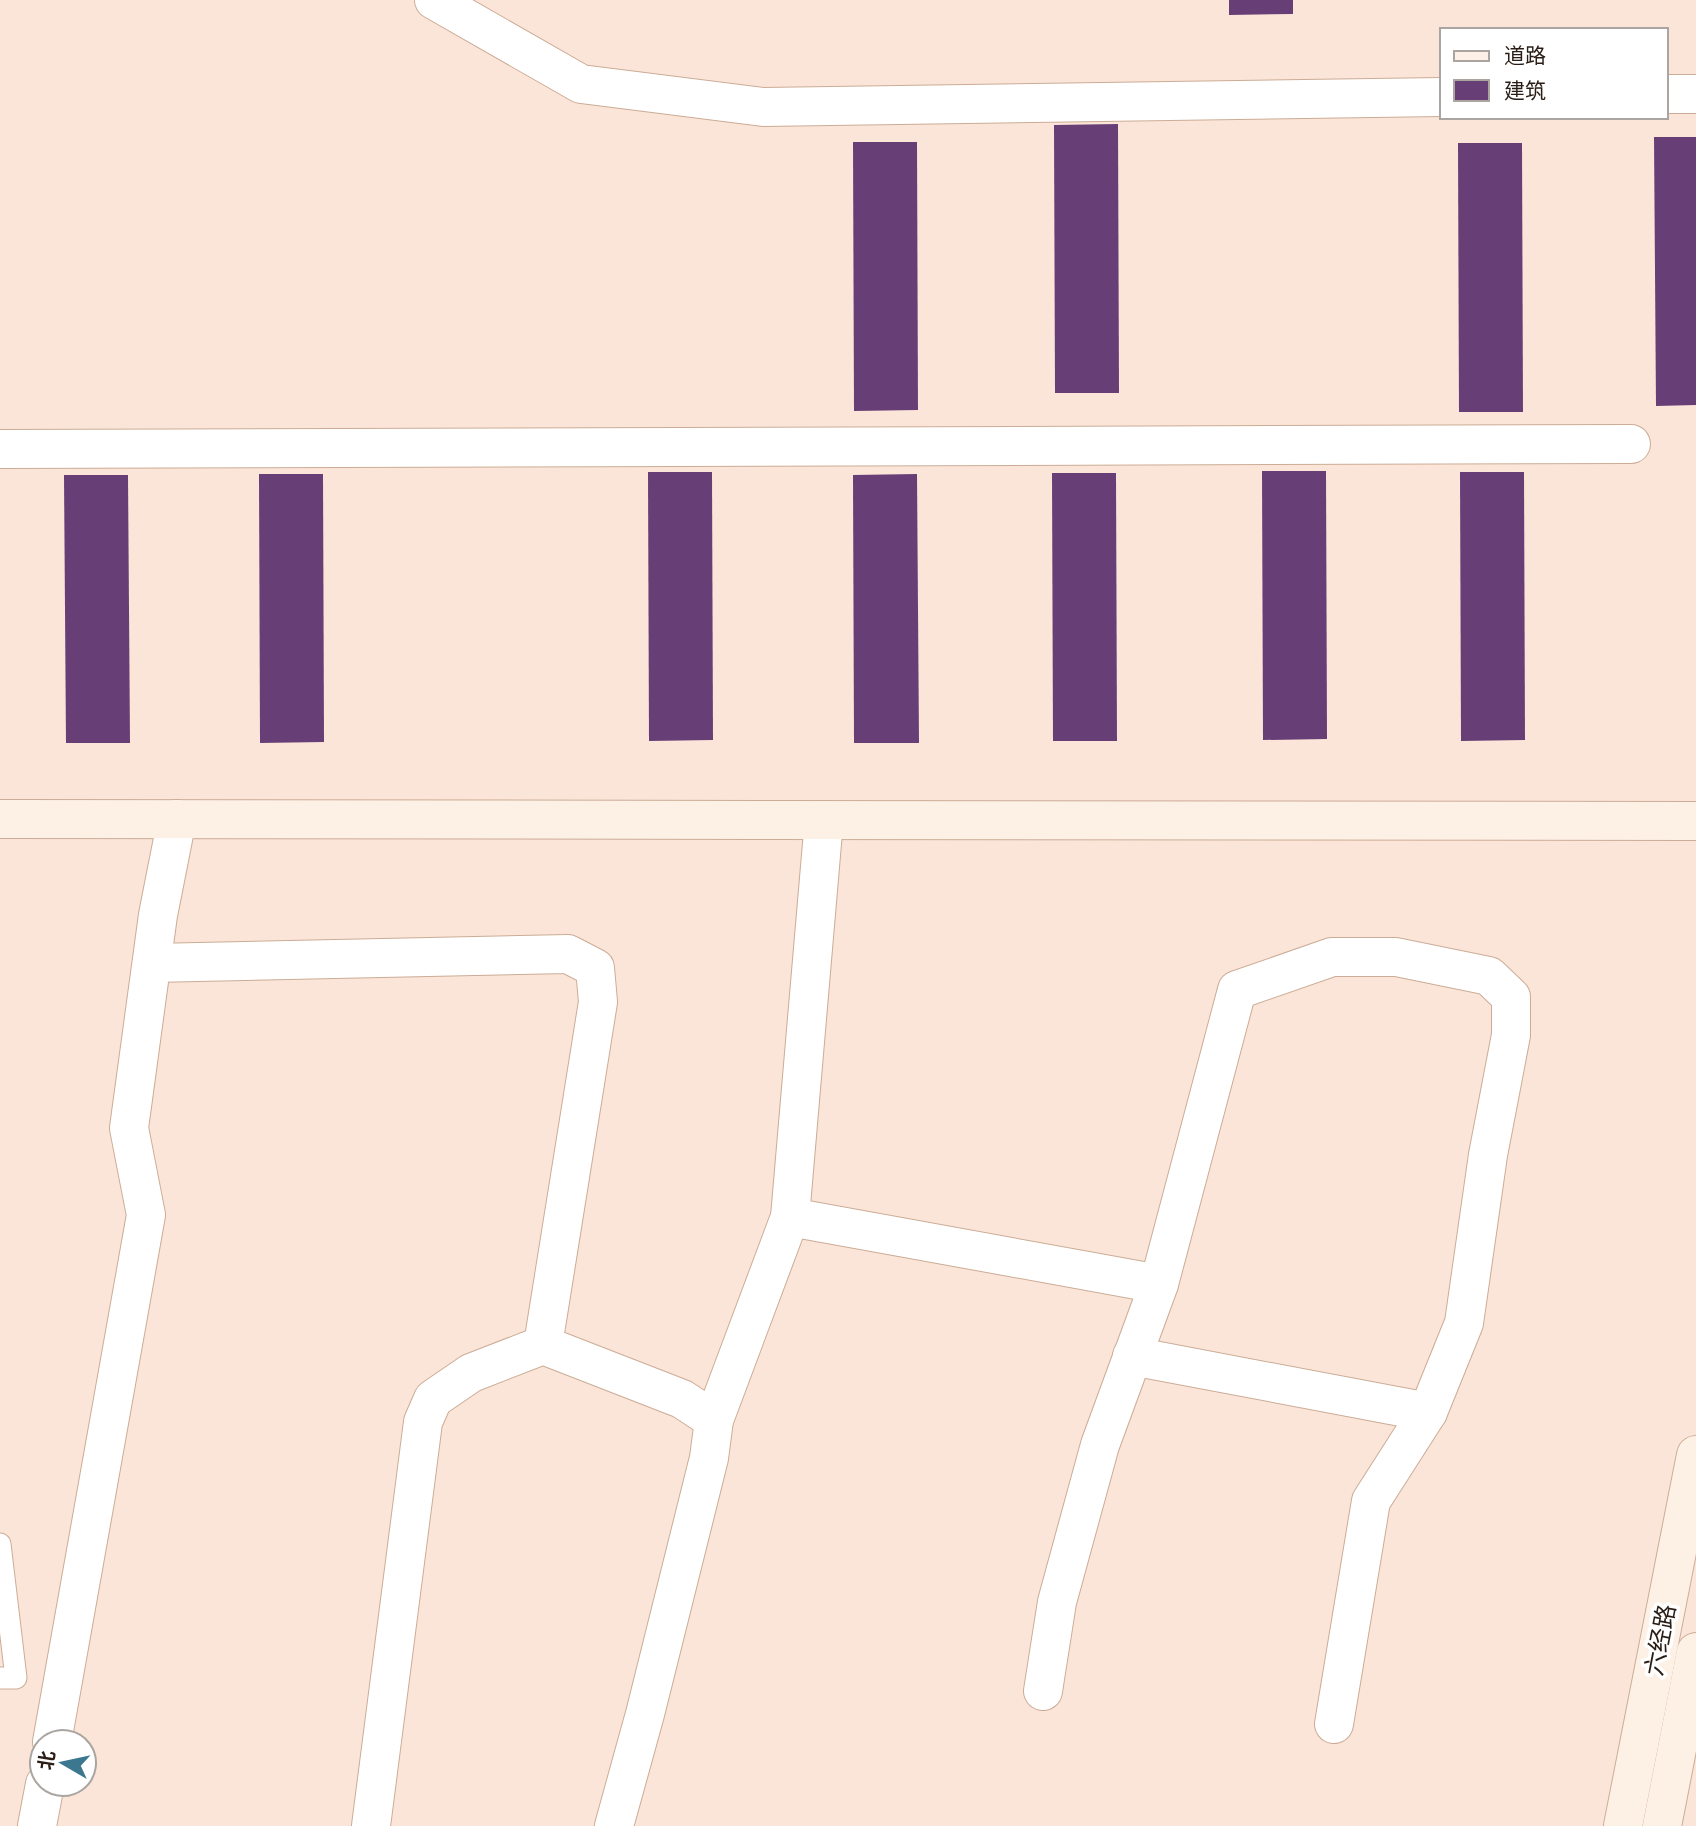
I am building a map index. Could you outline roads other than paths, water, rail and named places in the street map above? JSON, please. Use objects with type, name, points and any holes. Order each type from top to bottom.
[{"type":"street","points":[[434,0],[580,83],[763,107],[1440,97]]},
{"type":"street","points":[[1668,94],[1696,94]]},
{"type":"street","points":[[0,449],[1632,444]]},
{"type":"street","points":[[0,819],[1696,821]]},
{"type":"street","points":[[54,1728],[146,1215],[129,1128],[152,963],[177,819]]},
{"type":"street","points":[[614,1826],[709,1458],[713,1420],[790,1217],[824,820]]},
{"type":"street","points":[[152,963],[568,954],[595,968],[598,1003],[543,1345]]},
{"type":"street","points":[[1043,1691],[1065,1576],[1100,1445],[1159,1283],[1237,990],[1332,957],[1396,957],[1489,976],[1511,997],[1511,1035],[1488,1155],[1464,1323],[1428,1412],[1371,1501],[1334,1724]]},
{"type":"street","points":[[790,1217],[1159,1283]]},
{"type":"street","points":[[371,1826],[424,1422],[433,1399],[471,1373],[543,1345],[682,1399],[713,1420]]},
{"type":"street","points":[[1132,1356],[1428,1412]]},
{"type":"street","name":"六经路","points":[[1623,1826],[1696,1455]]},
{"type":"street","name":"六经路","points":[[1662,1826],[1696,1652]]},
{"type":"street","points":[[37,1826],[42,1798]]},
{"type":"lane","points":[[0,1544],[16,1678],[0,1678]]}]
